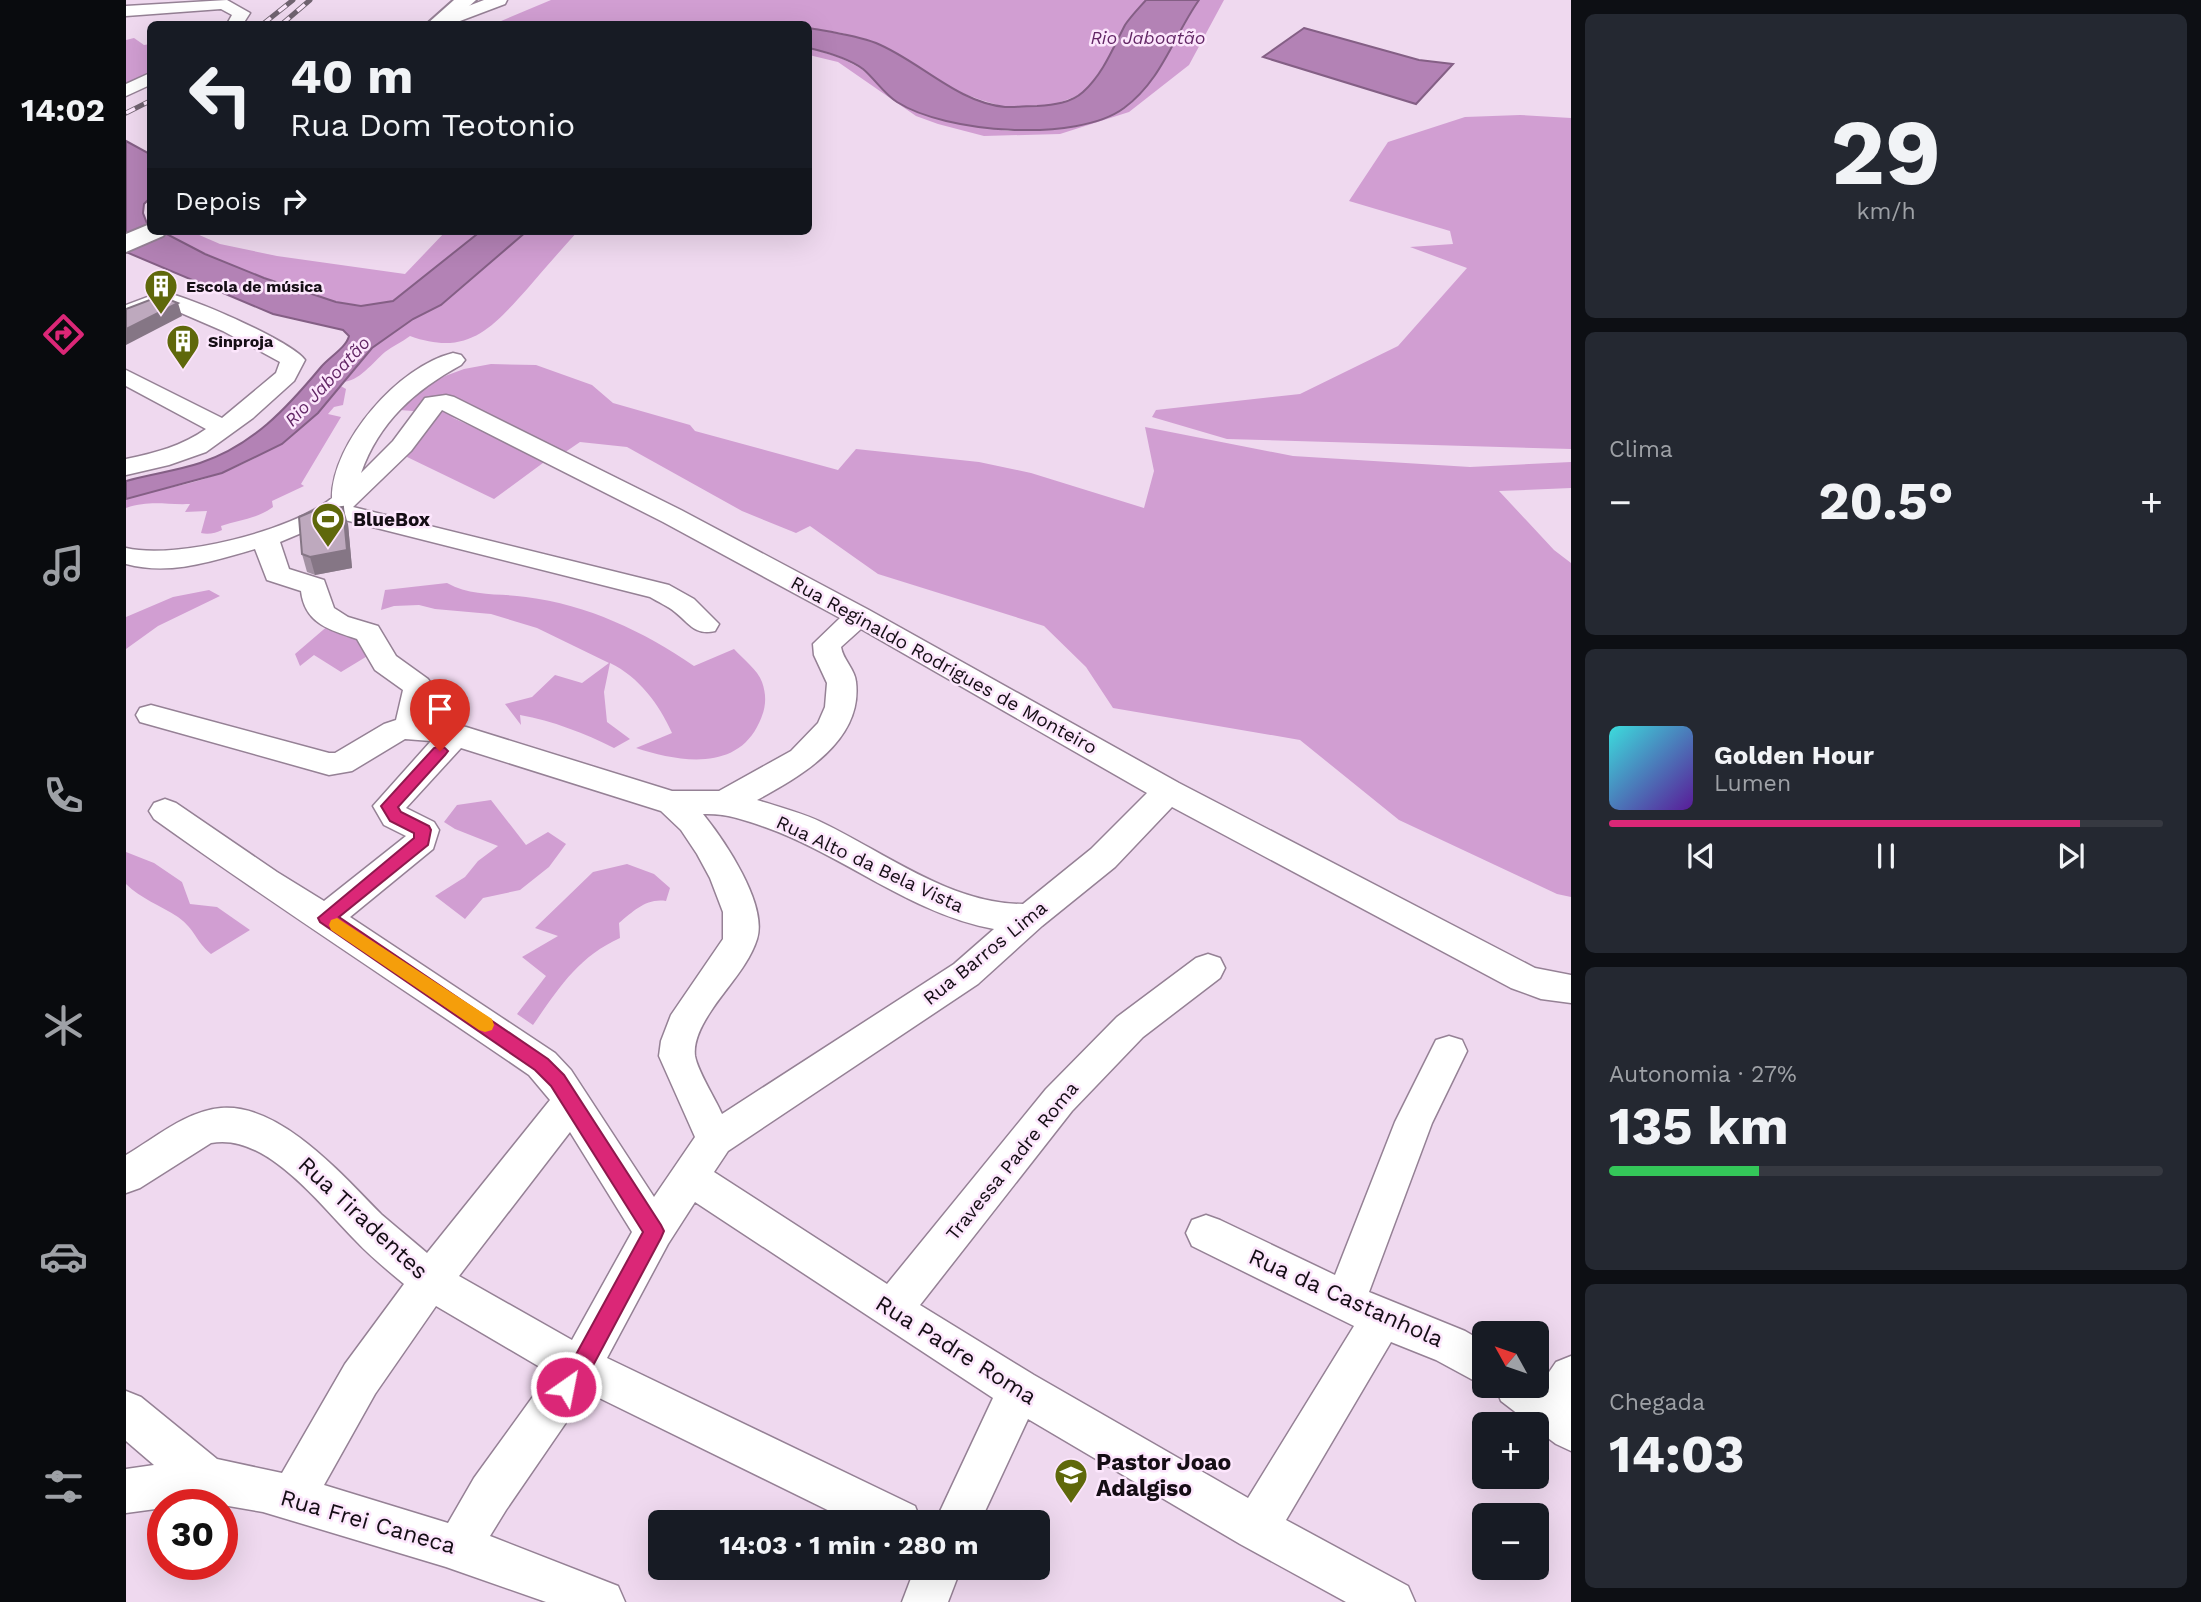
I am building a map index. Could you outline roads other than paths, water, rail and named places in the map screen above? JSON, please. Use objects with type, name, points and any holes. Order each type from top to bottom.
[{"type":"main road","points":[[442,21],[466,0]]},
{"type":"main road","points":[[126,244],[147,234]]},
{"type":"street","points":[[446,21],[499,0]]},
{"type":"street","points":[[179,21],[206,14],[226,2]]},
{"type":"street","points":[[126,11],[226,2],[242,13],[238,21]]},
{"type":"street","points":[[126,91],[147,80]]},
{"type":"street","points":[[126,314],[159,300],[170,300],[233,328],[293,360],[286,376],[223,428],[186,451],[126,467]]},
{"type":"street","points":[[340,504],[345,476],[385,407],[427,374],[453,360]]},
{"type":"street","points":[[126,377],[223,428]]},
{"type":"street","name":"Rua Reginaldo Rodrigues de Monteiro","points":[[340,504],[383,466],[424,419],[434,403],[442,401],[672,516],[859,616],[1168,791],[1522,978],[1541,985],[1571,989]]},
{"type":"street","points":[[126,573],[158,561],[190,557],[265,538],[340,504],[659,591],[684,605],[705,624]]},
{"type":"street","points":[[265,538],[277,574],[314,586],[315,606],[326,618],[368,633],[385,663],[418,686],[431,731],[389,806],[395,817],[423,830],[422,841],[326,918]]},
{"type":"street","points":[[126,556],[158,561]]},
{"type":"street","points":[[724,803],[799,764],[826,736],[836,716],[843,686],[842,677],[826,651],[827,645],[859,616]]},
{"type":"street","points":[[151,715],[329,764],[341,763],[395,731],[431,731]]},
{"type":"street","name":"Rua Alto da Bela Vista","points":[[431,731],[672,803],[724,803],[809,830],[919,888],[972,912],[1000,917],[1030,917]]},
{"type":"street","name":"Rua Barros Lima","points":[[715,1139],[966,974],[1030,917],[1103,858],[1168,791]]},
{"type":"street","points":[[458,1549],[490,1494],[580,1367],[654,1231],[715,1139],[677,1056],[677,1047],[693,1009],[735,948],[742,930],[728,880],[691,820],[672,803]]},
{"type":"street","points":[[165,811],[265,881],[326,918],[523,1049],[558,1081],[654,1231]]},
{"type":"street","name":"Travessa Padre Roma","points":[[891,1310],[1059,1100],[1129,1027],[1208,968]]},
{"type":"street","points":[[1256,1528],[1363,1310],[1413,1122],[1449,1051]]},
{"type":"street","points":[[292,1499],[360,1379],[430,1282],[571,1102]]},
{"type":"street","name":"Rua Tiradentes","points":[[126,1176],[203,1128],[223,1124],[247,1126],[298,1156],[370,1230],[430,1282],[580,1367],[874,1510]]},
{"type":"street","name":"Rua Padre Roma","points":[[689,1177],[891,1310],[1019,1390],[1256,1528],[1392,1602]]},
{"type":"street","name":"Rua da Castanhola","points":[[1206,1233],[1363,1310],[1450,1345],[1472,1358]]},
{"type":"street","points":[[963,1510],[1019,1390]]},
{"type":"street","points":[[126,1412],[209,1481]]},
{"type":"street","name":"Rua Frei Caneca","points":[[126,1491],[209,1481],[292,1499],[458,1549],[572,1596]]},
{"type":"street","points":[[925,1602],[933,1580]]},
{"type":"water","name":"Rio Jaboatão","points":[[1146,0],[1199,0],[1158,71],[1137,97],[1124,108],[1103,119],[1044,130],[978,127],[919,113],[888,95],[863,69],[851,62],[812,49],[812,29],[851,36],[892,51],[954,89],[987,104],[1005,107],[1049,105],[1073,99],[1090,85],[1132,15]]},
{"type":"water","points":[[1304,28],[1419,60],[1453,64],[1416,104],[1263,57]]},
{"type":"water","points":[[126,141],[147,152],[147,201],[143,213],[147,235],[169,235],[205,254],[264,278],[336,302],[361,306],[393,301],[476,235],[522,235],[441,305],[413,319],[372,348],[318,413],[282,444],[222,473],[126,499],[126,481],[200,463],[219,456],[252,436],[295,397],[349,336],[343,330],[273,314],[126,252]]},
{"type":"railway","points":[[267,21],[293,0]]},
{"type":"railway","points":[[286,21],[310,0]]},
{"type":"railway","points":[[126,113],[147,102]]},
{"type":"place","name":"Escola de música","points":[[161,316]]},
{"type":"place","name":"Sinproja","points":[[183,371]]},
{"type":"place","name":"BlueBox","points":[[328,549]]},
{"type":"place","name":"Pastor Joao Adalgiso","points":[[1071,1505]]}]
